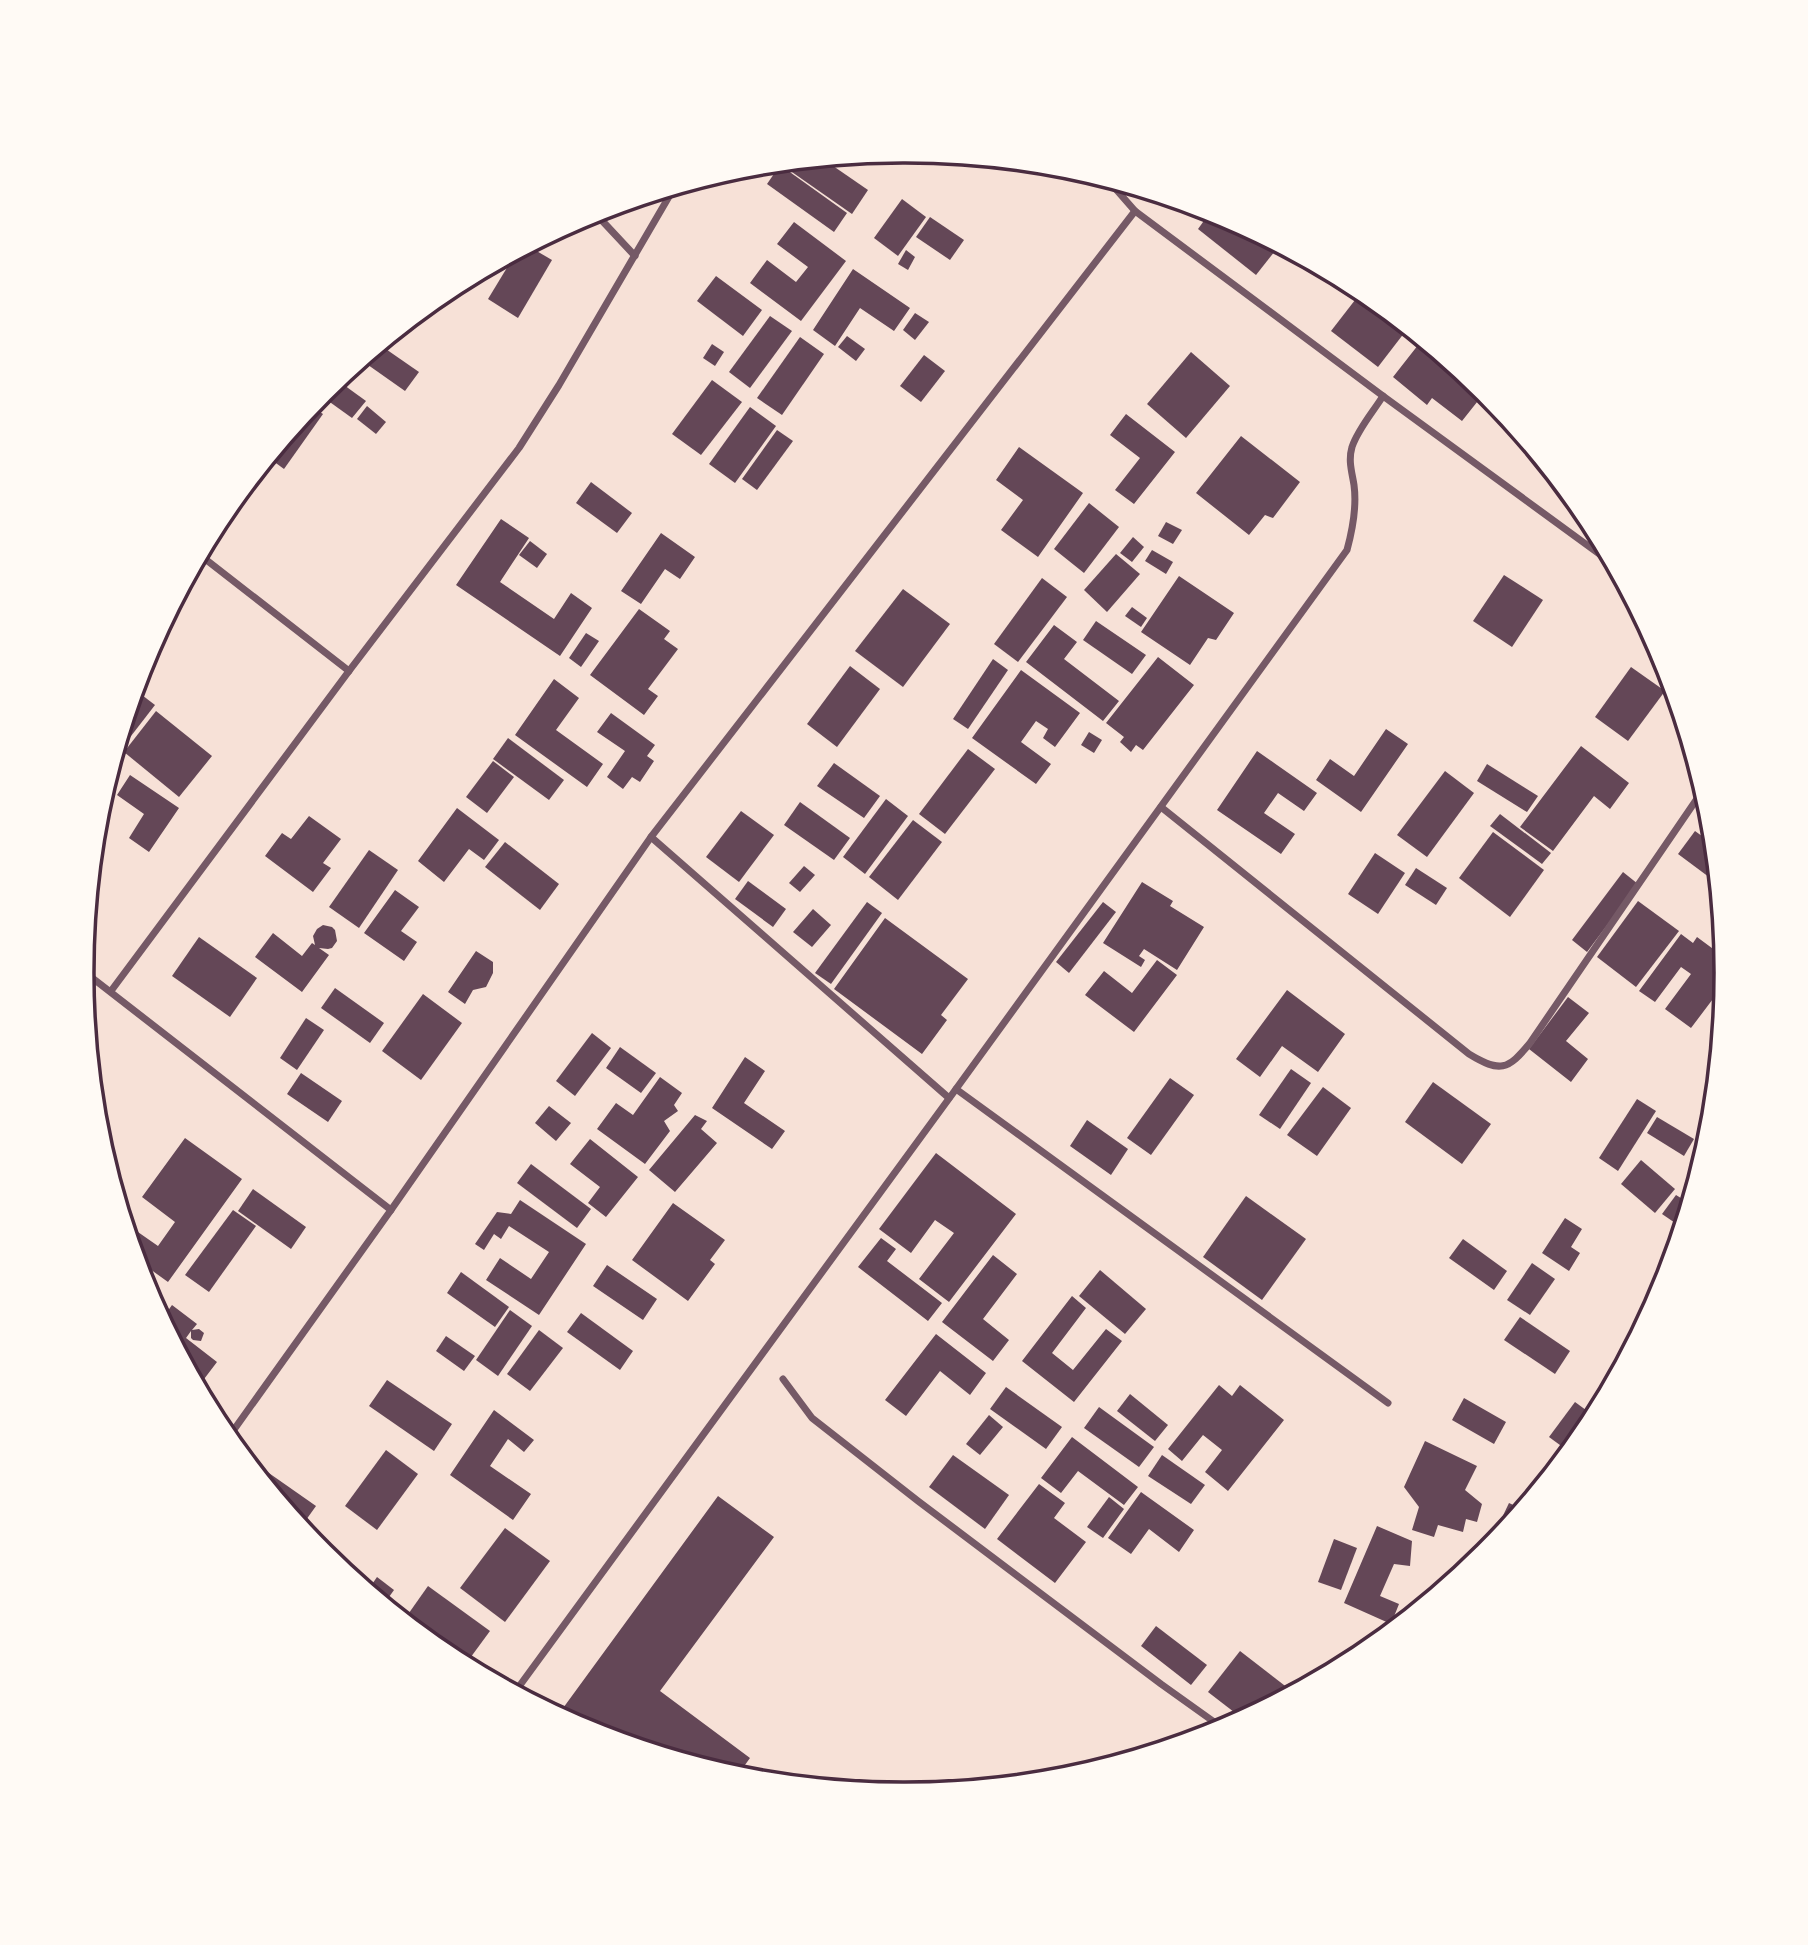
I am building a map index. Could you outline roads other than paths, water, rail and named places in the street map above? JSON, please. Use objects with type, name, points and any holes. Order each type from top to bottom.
[{"type":"street","points":[[1119,192],[1135,211],[1594,550]]},
{"type":"street","points":[[111,991],[519,448],[668,199]]},
{"type":"street","points":[[235,1427],[391,1210],[651,837],[1135,211]]},
{"type":"street","points":[[603,222],[635,256]]},
{"type":"street","points":[[520,1685],[1346,550],[1354,524],[1354,487],[1349,463],[1352,447],[1383,396]]},
{"type":"street","points":[[207,561],[349,671]]},
{"type":"street","points":[[1161,807],[1468,1054],[1488,1066],[1508,1065],[1518,1058],[1530,1043],[1695,802]]},
{"type":"street","points":[[651,837],[949,1098]]},
{"type":"street","points":[[94,979],[391,1210]]},
{"type":"street","points":[[956,1089],[1388,1403]]},
{"type":"street","points":[[783,1379],[812,1418],[1213,1721]]}]
